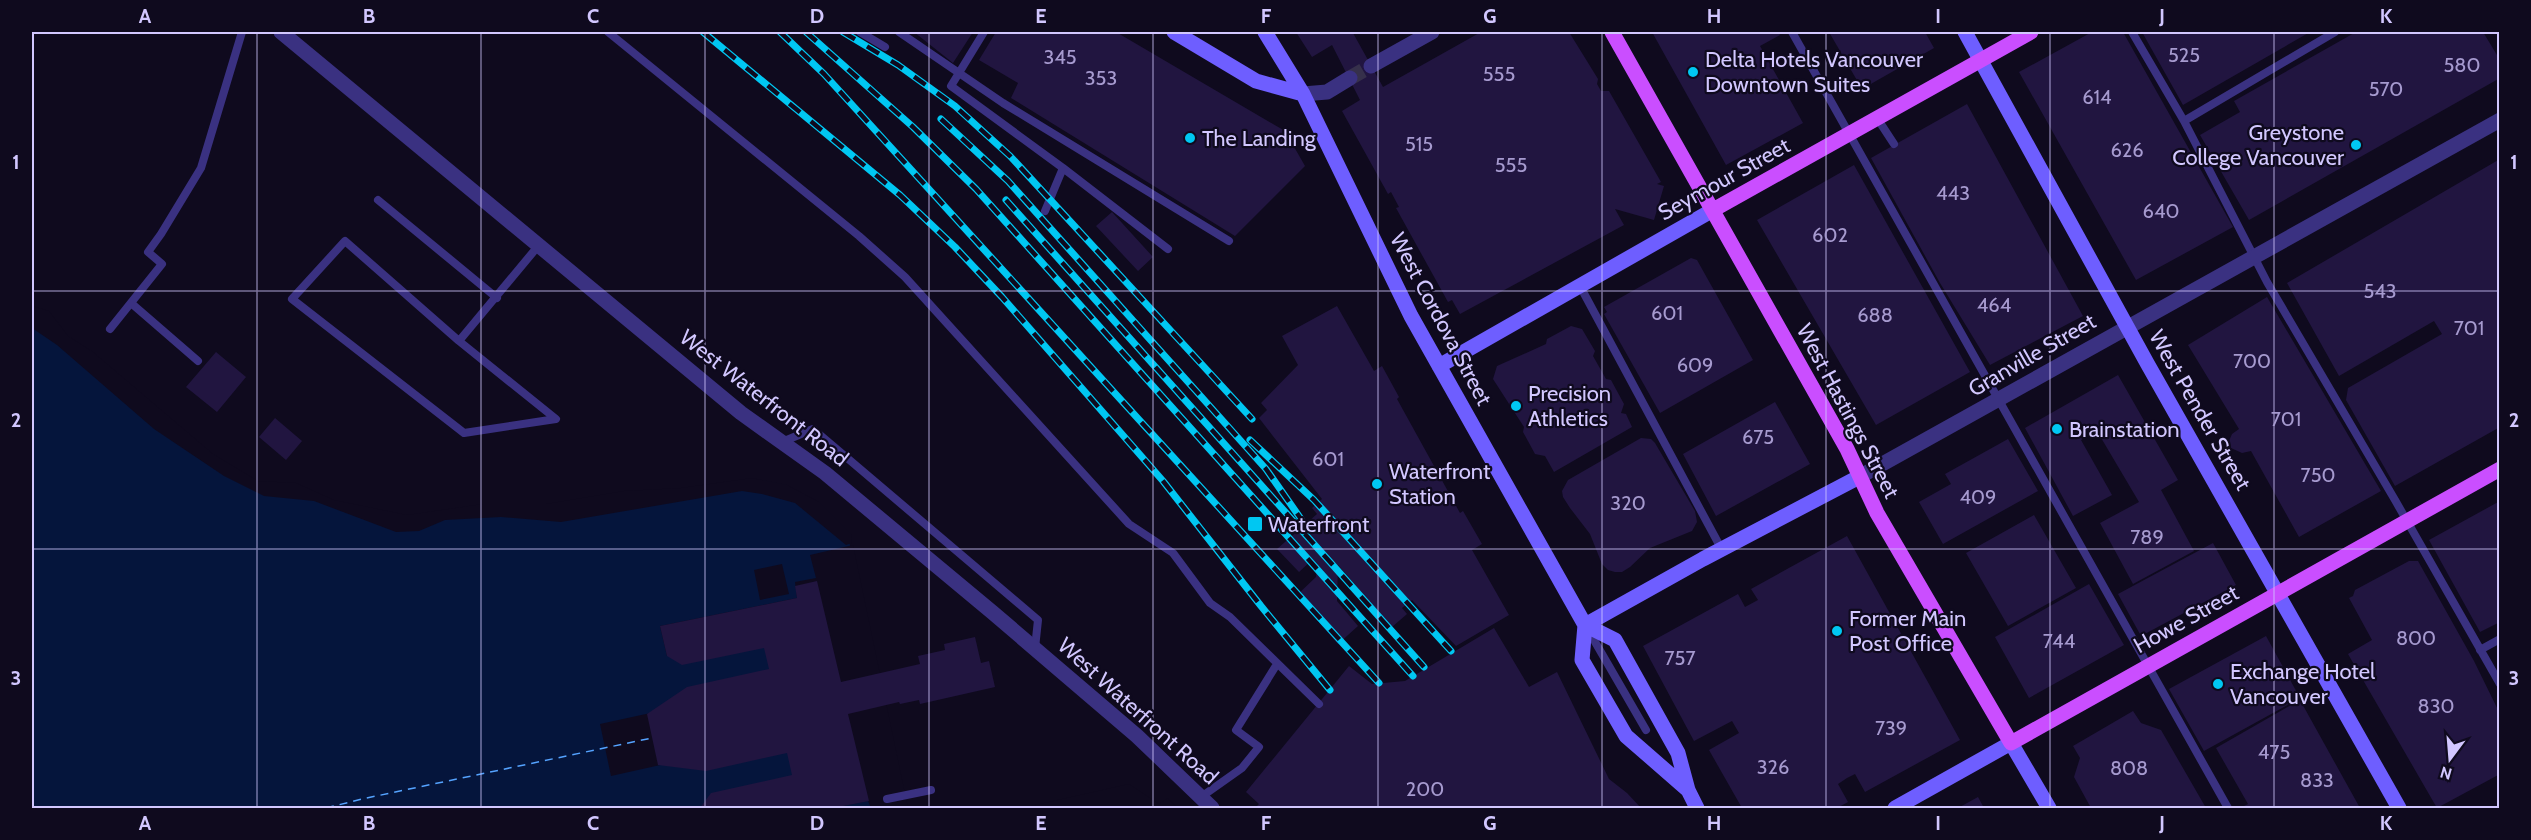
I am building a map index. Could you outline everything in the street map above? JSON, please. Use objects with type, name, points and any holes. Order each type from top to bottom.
[{"type":"main road","points":[[1174,32],[1256,81],[1303,94]]},
{"type":"main road","name":"West Cordova Street","points":[[1265,32],[1303,94],[1360,215],[1439,366],[1585,625]]},
{"type":"main road","name":"West Hastings Street","points":[[1612,32],[1846,449],[1873,506],[2049,808]]},
{"type":"main road","name":"West Pender Street","points":[[1965,32],[1982,59],[2127,327],[2399,808]]},
{"type":"main road","name":"Seymour Street","points":[[1439,366],[2031,32]]},
{"type":"main road","name":"Howe Street","points":[[1895,808],[2499,469]]},
{"type":"main road","name":"Granville Street","points":[[1585,625],[1859,477]]},
{"type":"main road","points":[[1688,790],[1626,736],[1582,660],[1585,625],[1615,640],[1678,753],[1688,790],[1697,808]]},
{"type":"street","name":"West Waterfront Road","points":[[281,32],[741,413],[825,472],[1137,736],[1206,803]]},
{"type":"street","points":[[1371,66],[1432,32]]},
{"type":"street","points":[[1303,94],[1326,92],[1350,78]]},
{"type":"street","name":"Granville Street","points":[[1859,477],[2499,120]]},
{"type":"lane","points":[[110,329],[162,264],[148,252],[201,168],[242,32]]},
{"type":"lane","points":[[608,32],[905,277],[1129,524],[1173,553],[1210,603],[1230,617],[1319,704]]},
{"type":"lane","points":[[860,32],[885,46]]},
{"type":"lane","points":[[899,32],[958,74],[1229,242]]},
{"type":"lane","points":[[984,32],[951,86],[1168,249]]},
{"type":"lane","points":[[1792,32],[2228,808]]},
{"type":"lane","points":[[2132,32],[2184,121],[2254,257],[2499,684]]},
{"type":"lane","points":[[2184,121],[2335,32]]},
{"type":"lane","points":[[1877,118],[1894,144]]},
{"type":"lane","points":[[1045,211],[1063,168]]},
{"type":"lane","points":[[378,200],[496,298]]},
{"type":"lane","points":[[345,241],[459,341],[556,419],[464,433],[292,299],[345,241]]},
{"type":"lane","points":[[459,341],[539,245]]},
{"type":"lane","points":[[1580,286],[1722,550]]},
{"type":"lane","points":[[131,303],[198,361]]},
{"type":"lane","points":[[782,442],[813,429],[1038,620],[1035,648]]},
{"type":"lane","points":[[1585,625],[1646,730]]},
{"type":"lane","points":[[2480,650],[2499,639]]},
{"type":"lane","points":[[1206,803],[1242,768],[1259,747],[1236,730],[1277,664]]},
{"type":"lane","points":[[887,799],[931,790]]},
{"type":"water","points":[[32,309],[211,457],[257,484],[406,518],[547,507],[625,494],[786,488],[848,536],[905,808],[32,808]]},
{"type":"pier","points":[[32,306],[49,311],[68,336],[93,352],[213,454],[258,481],[296,483],[334,500],[407,515],[483,504],[546,504],[624,491],[681,488],[752,478],[787,485],[819,502],[851,534],[852,543],[846,545],[795,503],[742,491],[561,522],[501,517],[445,520],[419,531],[396,532],[314,501],[264,496],[224,476],[154,429],[57,345],[32,328]]},
{"type":"pier","points":[[853,545],[908,808],[871,808],[868,801],[833,808],[701,808],[806,784],[795,735],[611,776],[600,724],[783,684],[772,633],[667,656],[660,626],[797,598],[795,582],[816,578],[810,555]]},
{"type":"pier","points":[[782,564],[789,594],[760,600],[754,570]]},
{"type":"pier","points":[[1129,784],[1159,804],[1168,798],[1177,808],[1141,808],[1134,805],[1116,808],[1029,808],[1031,806]]},
{"type":"building","points":[[914,32],[973,32],[953,63]]},
{"type":"building","name":"The Landing","points":[[996,32],[1116,32],[1285,131],[1305,166],[1235,236],[1011,98],[1018,83],[979,60]]},
{"type":"building","points":[[1296,32],[1355,32],[1353,33],[1383,87],[1481,32],[1569,32],[1598,79],[1597,84],[1601,91],[1609,91],[1661,182],[1657,184],[1664,186],[1654,220],[1615,209],[1624,225],[1460,314],[1452,300],[1448,302],[1396,208],[1399,207],[1391,192],[1388,194],[1342,111],[1360,100],[1332,45],[1312,57]]},
{"type":"building","points":[[1652,32],[1778,32],[1780,35],[1760,46],[1803,123],[1726,165]]},
{"type":"building","points":[[1829,32],[1925,32],[1934,48],[1862,89]]},
{"type":"building","points":[[2092,32],[2123,32],[2233,227],[2136,280],[2019,72]]},
{"type":"building","points":[[2142,32],[2310,32],[2183,105]]},
{"type":"building","points":[[2356,32],[2483,32],[2500,60],[2500,78],[2249,220],[2200,135],[2240,112],[2234,101]]},
{"type":"building","points":[[1967,104],[2083,316],[1990,365],[1940,283],[1871,158]]},
{"type":"building","points":[[2500,159],[2500,427],[2395,486],[2346,400],[2348,388],[2442,334],[2434,321],[2339,376],[2287,283]]},
{"type":"building","points":[[1854,165],[1970,372],[1876,425],[1757,220]]},
{"type":"building","points":[[1112,212],[1153,257],[1138,271],[1096,226]]},
{"type":"building","points":[[1691,258],[1697,260],[1753,360],[1660,413],[1604,314],[1607,312],[1604,307]]},
{"type":"building","points":[[2267,297],[2381,491],[2299,537],[2251,451],[2242,453],[2231,448],[2229,441],[2232,434],[2239,429],[2188,345]]},
{"type":"building","name":"Waterfront Station","points":[[1337,306],[1374,371],[1382,366],[1399,397],[1397,399],[1460,513],[1463,511],[1482,544],[1472,550],[1509,615],[1456,646],[1412,600],[1402,608],[1407,614],[1392,627],[1338,565],[1337,601],[1358,626],[1338,644],[1296,596],[1316,577],[1317,566],[1312,560],[1299,572],[1277,549],[1317,514],[1312,508],[1322,499],[1259,418],[1267,410],[1261,403],[1298,365],[1282,336]]},
{"type":"building","points":[[1571,326],[1582,329],[1595,351],[1593,356],[1606,379],[1611,380],[1624,404],[1621,413],[1626,414],[1632,427],[1554,472],[1545,456],[1535,454],[1523,432],[1524,427],[1493,379],[1497,366],[1546,344],[1547,339]]},
{"type":"building","points":[[216,352],[246,377],[217,412],[186,387]]},
{"type":"building","points":[[2118,375],[2178,480],[2161,490],[2194,551],[2133,584],[2100,523],[2139,502],[2097,431],[2081,440],[2112,495],[2073,516],[2025,428]]},
{"type":"building","points":[[1775,402],[1810,464],[1716,516],[1683,454]]},
{"type":"building","points":[[275,418],[302,441],[286,460],[259,437]]},
{"type":"building","points":[[1641,438],[1651,439],[1655,443],[1695,511],[1697,522],[1692,531],[1650,548],[1630,567],[1622,572],[1615,572],[1608,570],[1602,564],[1590,534],[1570,508],[1562,491],[1568,480]]},
{"type":"building","points":[[2008,439],[2038,491],[1943,544],[1919,502],[1951,484],[1945,474]]},
{"type":"building","points":[[2500,501],[2500,622],[2480,632],[2429,540]]},
{"type":"building","points":[[2034,515],[2076,588],[2008,626],[1966,553]]},
{"type":"building","points":[[1847,536],[1960,740],[1865,792],[1855,774],[1847,778],[1838,784],[1848,802],[1837,808],[1742,808],[1709,750],[1739,733],[1732,721],[1694,741],[1643,646],[1738,594],[1745,607],[1758,600],[1751,589]]},
{"type":"building","points":[[2213,543],[2236,585],[2141,636],[2118,594]]},
{"type":"building","points":[[2409,561],[2418,561],[2474,661],[2500,714],[2500,774],[2437,808],[2348,654],[2372,640],[2349,598],[2353,596],[2355,590]]},
{"type":"building","points":[[817,581],[841,682],[920,664],[918,656],[945,650],[944,644],[975,637],[981,663],[989,661],[995,687],[920,704],[919,700],[900,704],[899,702],[848,714],[869,801],[833,808],[700,808],[711,793],[792,775],[787,753],[706,771],[658,765],[647,714],[687,687],[769,669],[764,648],[682,665],[667,656],[660,626],[797,598],[795,586]]},
{"type":"building","points":[[2089,584],[2124,645],[2029,698],[1995,637]]},
{"type":"building","points":[[1494,628],[1529,687],[1557,672],[1609,779],[1641,808],[1255,808],[1259,804],[1246,792],[1349,666],[1372,684],[1405,681]]},
{"type":"building","points":[[2266,636],[2300,698],[2204,751],[2169,689]]},
{"type":"building","points":[[2300,700],[2360,808],[2240,808],[2248,804],[2216,748]]},
{"type":"building","points":[[2133,711],[2141,723],[2161,730],[2206,808],[2091,808],[2074,777],[2080,758],[2073,746]]},
{"type":"building","points":[[1978,797],[1984,808],[1958,808]]},
{"type":"ferry route","points":[[326,808],[652,738]]},
{"type":"tunnel","points":[[1350,78],[1371,66]]},
{"type":"railway","points":[[703,32],[900,195],[955,247],[1002,297],[1163,481],[1330,690]]},
{"type":"railway","points":[[780,32],[824,74],[1379,683]]},
{"type":"railway","points":[[806,32],[913,127],[976,189],[1413,676]]},
{"type":"railway","points":[[843,32],[898,65],[955,106],[1010,156],[1252,419]]},
{"type":"railway","points":[[941,119],[1008,181],[1266,469],[1301,519]]},
{"type":"railway","points":[[1006,200],[1424,667]]},
{"type":"railway","points":[[1250,440],[1314,500],[1451,651]]},
{"type":"place","name":"Delta Hotels Vancouver Downtown Suites","points":[[1693,72]]},
{"type":"place","name":"The Landing","points":[[1190,138]]},
{"type":"place","name":"Greystone College Vancouver","points":[[2356,145]]},
{"type":"place","name":"Precision Athletics","points":[[1516,406]]},
{"type":"place","name":"Brainstation","points":[[2057,429]]},
{"type":"place","name":"Waterfront Station","points":[[1377,484]]},
{"type":"place","name":"Waterfront","points":[[1255,524]]},
{"type":"place","name":"Former Main Post Office","points":[[1837,631]]},
{"type":"place","name":"Exchange Hotel Vancouver","points":[[2218,684]]}]
